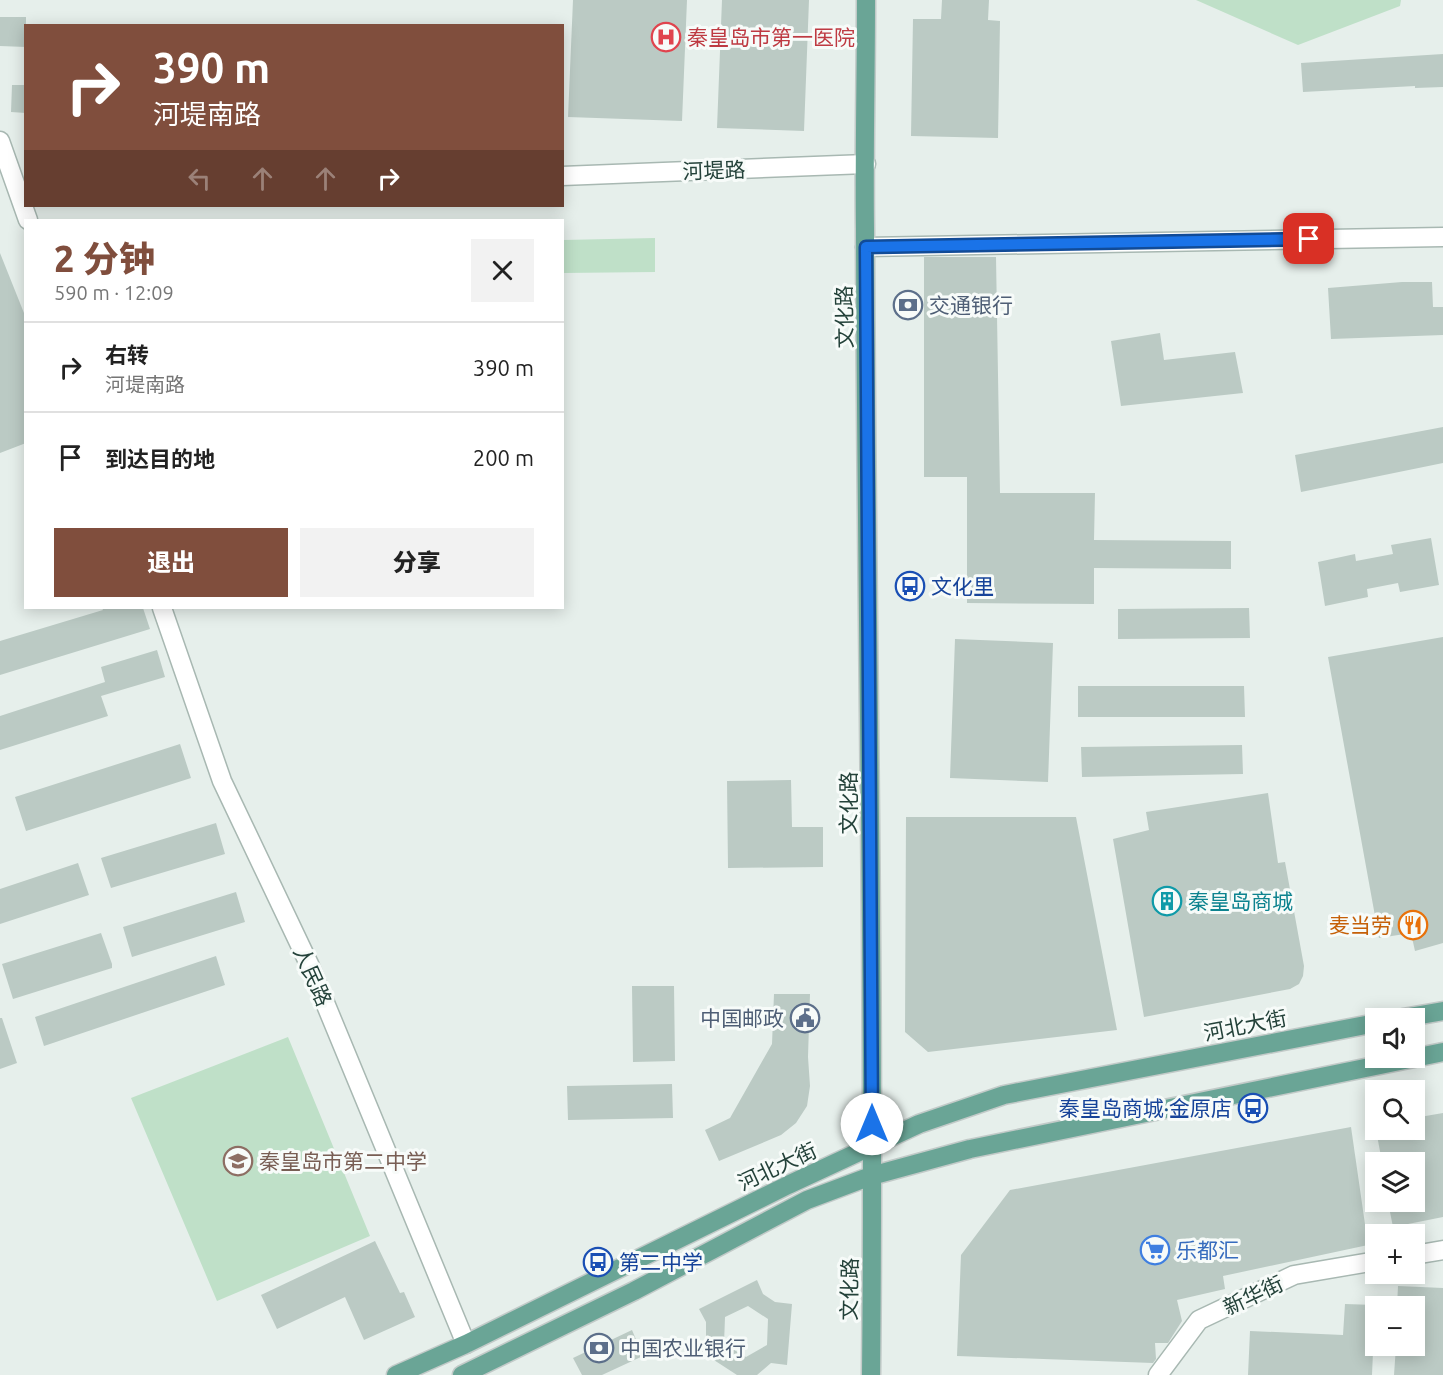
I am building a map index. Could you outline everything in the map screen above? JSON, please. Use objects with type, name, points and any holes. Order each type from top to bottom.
[{"type":"main road","points":[[866,0],[866,164]]},
{"type":"main road","name":"文化路","points":[[866,164],[872,1147],[871,1375]]},
{"type":"main road","points":[[1425,1014],[1443,1011]]},
{"type":"main road","name":"河北大街","points":[[396,1375],[466,1344],[788,1185],[919,1124],[1004,1095],[1365,1025]]},
{"type":"main road","points":[[462,1375],[644,1286],[807,1200],[871,1176],[970,1149],[1443,1052]]},
{"type":"street","points":[[0,141],[22,196]]},
{"type":"street","name":"河堤路","points":[[564,176],[866,164]]},
{"type":"street","points":[[865,239],[1443,237]]},
{"type":"street","name":"人民路","points":[[162,609],[222,781],[309,964],[466,1344]]},
{"type":"street","points":[[1425,1253],[1443,1250]]},
{"type":"street","name":"新华街","points":[[1158,1375],[1199,1320],[1294,1275],[1365,1263]]},
{"type":"green space","points":[[1196,0],[1401,0],[1400,6],[1298,45]]},
{"type":"green space","points":[[655,238],[655,272],[564,273],[564,240]]},
{"type":"green space","points":[[288,1037],[370,1236],[217,1301],[131,1098]]},
{"type":"building","points":[[573,0],[687,0],[682,121],[568,117]]},
{"type":"building","points":[[722,0],[809,0],[804,131],[717,128]]},
{"type":"building","points":[[942,0],[989,0],[988,20],[1000,21],[998,138],[911,136],[913,19],[941,19]]},
{"type":"building","points":[[0,17],[26,17],[24,47],[0,46]]},
{"type":"building","points":[[1443,54],[1443,87],[1415,88],[1415,86],[1303,92],[1301,63]]},
{"type":"building","points":[[12,85],[24,85],[24,113],[11,112]]},
{"type":"building","points":[[0,253],[24,313],[24,444],[0,453]]},
{"type":"building","points":[[924,257],[996,257],[1000,493],[1095,493],[1094,540],[1231,541],[1231,569],[1094,568],[1094,604],[967,603],[967,477],[924,477]]},
{"type":"building","points":[[1432,282],[1433,307],[1443,307],[1443,335],[1331,339],[1328,288]]},
{"type":"building","points":[[1160,333],[1164,360],[1235,352],[1243,393],[1121,406],[1111,341]]},
{"type":"building","points":[[1443,427],[1443,463],[1301,492],[1295,455]]},
{"type":"building","points":[[1431,538],[1439,585],[1400,592],[1398,583],[1367,589],[1368,597],[1325,606],[1318,562],[1355,554],[1356,561],[1393,554],[1391,545]]},
{"type":"building","points":[[1249,608],[1250,638],[1118,639],[1118,609]]},
{"type":"building","points":[[143,609],[150,629],[0,675],[0,641],[103,610]]},
{"type":"building","points":[[1443,637],[1443,943],[1415,951],[1411,933],[1379,938],[1328,657]]},
{"type":"building","points":[[955,639],[1053,643],[1048,782],[950,778]]},
{"type":"building","points":[[157,650],[165,677],[101,696],[108,716],[0,750],[0,716],[105,682],[101,667]]},
{"type":"building","points":[[1078,686],[1244,686],[1245,717],[1078,717]]},
{"type":"building","points":[[180,744],[191,778],[26,831],[15,797]]},
{"type":"building","points":[[1242,745],[1243,774],[1082,777],[1081,747]]},
{"type":"building","points":[[791,780],[792,827],[823,827],[823,867],[728,868],[727,781]]},
{"type":"building","name":"秦皇岛商城","points":[[1268,793],[1278,863],[1285,862],[1304,966],[1299,984],[1290,989],[1144,1017],[1113,839],[1149,830],[1146,812]]},
{"type":"building","points":[[906,817],[1076,817],[1117,1030],[928,1052],[905,1032]]},
{"type":"building","points":[[216,823],[225,854],[111,888],[101,858]]},
{"type":"building","points":[[78,863],[89,895],[0,924],[0,889]]},
{"type":"building","points":[[236,892],[245,922],[132,957],[123,927]]},
{"type":"building","points":[[101,933],[112,968],[13,999],[2,964]]},
{"type":"building","points":[[216,956],[225,985],[44,1046],[35,1017]]},
{"type":"building","points":[[632,986],[674,986],[675,1061],[633,1062]]},
{"type":"building","points":[[774,994],[810,994],[808,1057],[810,1086],[807,1106],[796,1123],[781,1135],[719,1161],[705,1130],[730,1118],[772,1044]]},
{"type":"building","points":[[0,1018],[2,1018],[17,1063],[0,1069]]},
{"type":"building","points":[[672,1084],[673,1118],[568,1120],[567,1086]]},
{"type":"building","points":[[1443,1113],[1443,1217],[1408,1224],[1392,1224],[1390,1212],[1425,1212],[1425,1152],[1380,1152],[1378,1140],[1425,1140],[1425,1116]]},
{"type":"building","name":"乐都汇","points":[[1351,1127],[1365,1224],[1365,1246],[1223,1276],[1225,1289],[1177,1300],[1182,1321],[1168,1343],[1155,1343],[1156,1359],[1153,1363],[957,1356],[961,1255],[1010,1190]]},
{"type":"building","points":[[375,1241],[400,1293],[404,1292],[415,1317],[364,1340],[345,1297],[277,1329],[261,1295]]},
{"type":"building","points":[[757,1280],[763,1294],[775,1302],[792,1304],[787,1365],[771,1363],[757,1375],[737,1375],[700,1351],[706,1341],[706,1322],[699,1309]],"holes":[[[748,1306],[768,1319],[767,1345],[746,1357],[724,1344],[725,1317]]]},
{"type":"building","points":[[1398,1286],[1443,1288],[1443,1375],[1394,1375],[1395,1356],[1425,1356],[1425,1296],[1398,1296]]},
{"type":"building","points":[[1345,1304],[1365,1305],[1365,1356],[1373,1356],[1372,1375],[1248,1375],[1250,1331],[1343,1335]]},
{"type":"building","points":[[632,1330],[643,1356],[602,1375],[582,1375],[573,1358]]},
{"type":"place","name":"秦皇岛市第一医院","points":[[666,37]]},
{"type":"place","name":"交通银行","points":[[908,305]]},
{"type":"place","name":"文化里","points":[[910,586]]},
{"type":"place","name":"秦皇岛商城","points":[[1167,901]]},
{"type":"place","name":"麦当劳","points":[[1413,925]]},
{"type":"place","name":"中国邮政","points":[[805,1018]]},
{"type":"place","name":"秦皇岛商城·金原店","points":[[1253,1108]]},
{"type":"place","name":"秦皇岛市第二中学","points":[[238,1161]]},
{"type":"place","name":"乐都汇","points":[[1155,1250]]},
{"type":"place","name":"第二中学","points":[[598,1262]]},
{"type":"place","name":"中国农业银行","points":[[599,1348]]},
{"type":"route","points":[[872,1124],[866,247],[1309,239]]}]
